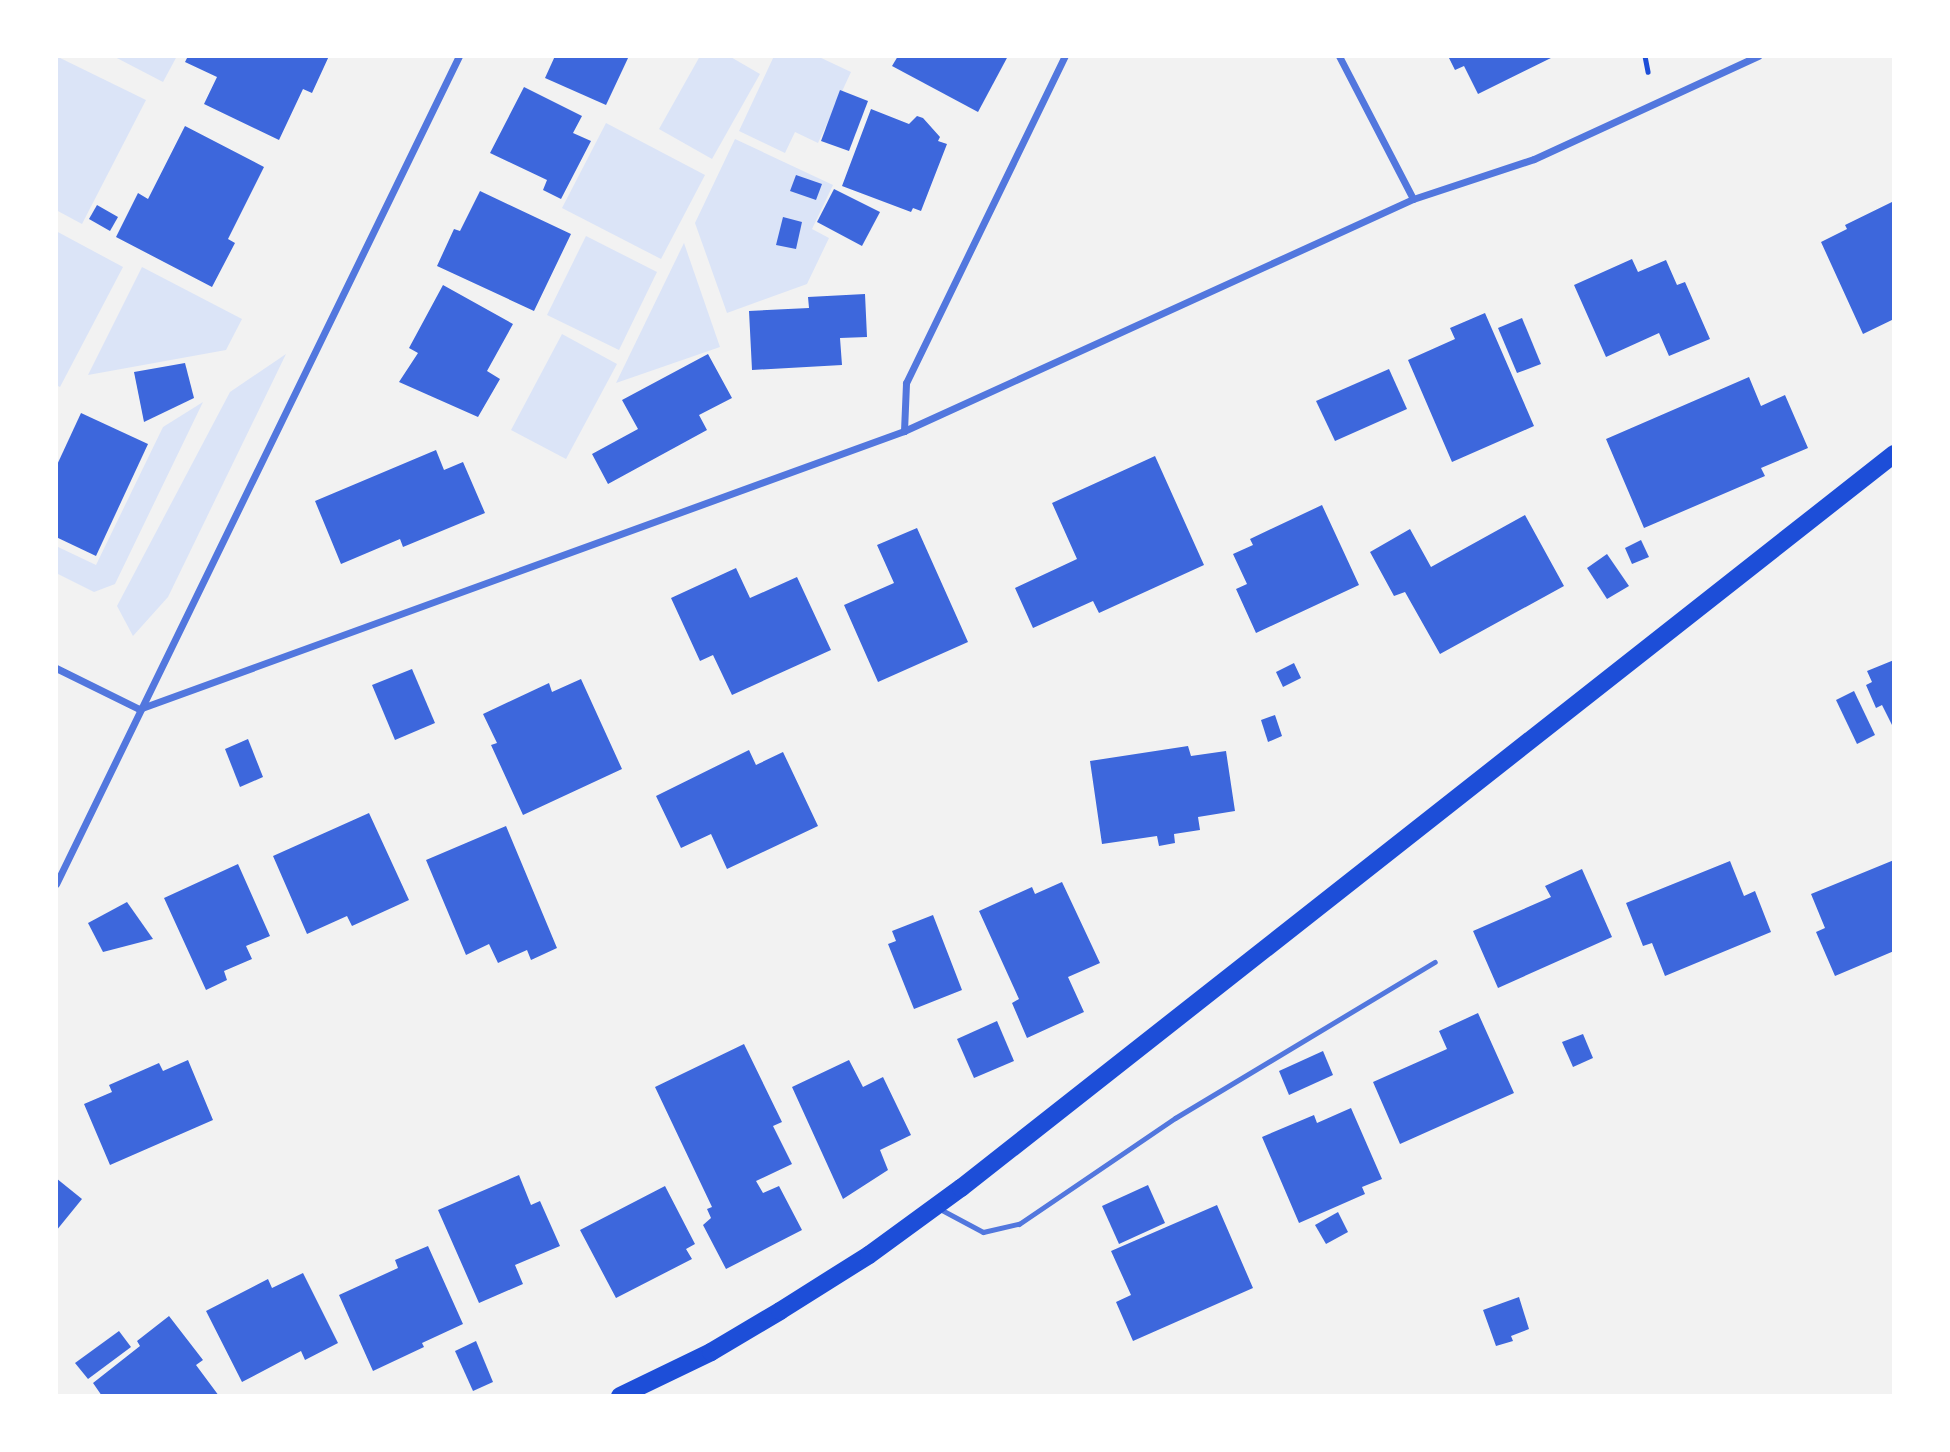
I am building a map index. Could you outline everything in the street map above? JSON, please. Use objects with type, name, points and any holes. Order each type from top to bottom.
[{"type":"main road","points":[[620,1396],[710,1352],[780,1311],[869,1255],[935,1207],[1894,454]]},
{"type":"street","points":[[56,884],[459,56]]},
{"type":"street","points":[[904,431],[906,383],[1065,56]]},
{"type":"street","points":[[1339,56],[1413,199]]},
{"type":"street","points":[[56,668],[139,709],[904,431],[1413,199],[1534,159],[1758,56]]},
{"type":"lane","points":[[935,1207],[983,1232],[1019,1224],[1175,1118],[1435,962]]},
{"type":"shaded area","points":[[56,56],[146,100],[82,224],[56,210]]},
{"type":"shaded area","points":[[113,56],[177,56],[163,82]]},
{"type":"shaded area","points":[[700,56],[729,56],[760,74],[712,159],[659,129]]},
{"type":"shaded area","points":[[774,56],[817,56],[851,72],[818,143],[795,132],[785,153],[739,131]]},
{"type":"shaded area","points":[[606,123],[705,175],[661,259],[562,208]]},
{"type":"shaded area","points":[[735,139],[833,185],[812,229],[829,238],[807,284],[727,313],[695,223]]},
{"type":"shaded area","points":[[56,231],[123,267],[60,387],[56,385]]},
{"type":"shaded area","points":[[586,236],[657,272],[619,350],[547,315]]},
{"type":"shaded area","points":[[684,243],[720,347],[616,383]]},
{"type":"shaded area","points":[[142,267],[242,319],[226,350],[88,375]]},
{"type":"shaded area","points":[[562,334],[617,364],[566,459],[511,430]]},
{"type":"shaded area","points":[[286,354],[168,597],[133,636],[117,606],[230,392]]},
{"type":"shaded area","points":[[203,402],[115,584],[94,592],[56,573],[56,546],[96,565],[163,427]]},
{"type":"building","points":[[188,56],[329,56],[312,93],[303,89],[279,140],[204,104],[217,77],[185,62]]},
{"type":"building","points":[[555,56],[629,56],[606,105],[545,78]]},
{"type":"building","points":[[898,56],[1008,56],[978,112],[892,66]]},
{"type":"building","points":[[1448,56],[1555,56],[1478,94],[1464,66],[1455,70]]},
{"type":"building","points":[[524,87],[582,116],[573,133],[591,141],[561,199],[543,190],[547,180],[490,153]]},
{"type":"building","points":[[840,90],[868,101],[849,151],[821,141]]},
{"type":"building","points":[[871,109],[909,124],[917,116],[923,118],[940,137],[938,141],[947,144],[921,211],[913,208],[911,212],[842,186]]},
{"type":"building","points":[[185,126],[264,167],[228,239],[235,243],[212,287],[116,237],[138,193],[148,199]]},
{"type":"building","points":[[796,175],[822,184],[816,200],[790,191]]},
{"type":"building","points":[[834,189],[880,212],[862,246],[817,222]]},
{"type":"building","points":[[480,191],[571,234],[534,311],[437,266],[454,229],[460,231]]},
{"type":"building","points":[[1894,201],[1894,319],[1863,334],[1821,242],[1847,229],[1845,225]]},
{"type":"building","points":[[97,205],[118,217],[110,231],[89,219]]},
{"type":"building","points":[[783,217],[802,222],[796,249],[776,245]]},
{"type":"building","points":[[1632,259],[1638,272],[1666,260],[1677,285],[1685,282],[1710,339],[1669,356],[1659,333],[1606,357],[1574,285]]},
{"type":"building","points":[[443,285],[513,324],[487,371],[500,379],[478,417],[399,382],[418,353],[409,348]]},
{"type":"building","points":[[865,294],[867,337],[840,338],[842,365],[752,370],[749,311],[809,308],[808,297]]},
{"type":"building","points":[[1485,313],[1534,426],[1452,462],[1408,360],[1455,339],[1450,328]]},
{"type":"building","points":[[1522,318],[1541,364],[1517,373],[1498,328]]},
{"type":"building","points":[[708,354],[732,398],[699,415],[707,430],[608,484],[592,454],[638,429],[622,400]]},
{"type":"building","points":[[185,363],[194,398],[144,422],[134,372]]},
{"type":"building","points":[[1389,369],[1407,409],[1335,441],[1316,401]]},
{"type":"building","points":[[1749,377],[1761,406],[1785,395],[1808,448],[1761,468],[1765,476],[1644,528],[1606,439]]},
{"type":"building","points":[[81,413],[148,444],[96,556],[56,537],[56,467]]},
{"type":"building","points":[[436,450],[444,470],[463,462],[485,513],[403,547],[400,539],[341,564],[315,501]]},
{"type":"building","points":[[1155,456],[1204,565],[1099,613],[1093,601],[1033,628],[1015,588],[1077,559],[1052,503]]},
{"type":"building","points":[[1322,505],[1359,585],[1256,633],[1236,589],[1247,584],[1233,554],[1253,545],[1250,539]]},
{"type":"building","points":[[1525,515],[1564,586],[1440,654],[1405,592],[1394,596],[1370,552],[1410,529],[1431,567]]},
{"type":"building","points":[[917,528],[968,642],[878,682],[844,605],[894,583],[877,545]]},
{"type":"building","points":[[1641,540],[1649,557],[1632,564],[1625,548]]},
{"type":"building","points":[[1607,554],[1629,586],[1607,599],[1587,568]]},
{"type":"building","points":[[736,568],[750,598],[797,577],[831,650],[732,695],[713,655],[700,661],[671,598]]},
{"type":"building","points":[[1894,660],[1892,725],[1882,705],[1876,708],[1866,685],[1872,682],[1867,671]]},
{"type":"building","points":[[1294,663],[1301,678],[1283,687],[1276,672]]},
{"type":"building","points":[[412,669],[435,723],[395,740],[372,685]]},
{"type":"building","points":[[581,679],[622,769],[523,815],[491,745],[497,743],[483,714],[549,683],[552,692]]},
{"type":"building","points":[[1854,691],[1875,735],[1857,744],[1836,700]]},
{"type":"building","points":[[1275,715],[1282,736],[1268,742],[1261,720]]},
{"type":"building","points":[[248,739],[263,777],[240,787],[225,749]]},
{"type":"building","points":[[1188,746],[1191,756],[1226,751],[1235,811],[1198,817],[1200,830],[1174,834],[1175,843],[1159,846],[1157,836],[1102,844],[1090,761]]},
{"type":"building","points":[[749,750],[756,765],[783,752],[818,826],[727,869],[711,834],[681,848],[656,796]]},
{"type":"building","points":[[369,813],[409,900],[352,926],[347,916],[307,934],[273,856]]},
{"type":"building","points":[[506,826],[557,948],[531,960],[527,950],[498,963],[489,944],[466,955],[426,860]]},
{"type":"building","points":[[1894,860],[1894,951],[1835,976],[1816,932],[1825,928],[1811,894]]},
{"type":"building","points":[[1730,861],[1744,896],[1755,891],[1771,932],[1665,976],[1652,943],[1643,946],[1626,903]]},
{"type":"building","points":[[238,864],[270,936],[246,946],[252,959],[224,971],[227,980],[206,990],[164,898]]},
{"type":"building","points":[[1582,869],[1612,937],[1498,988],[1473,931],[1551,897],[1545,886]]},
{"type":"building","points":[[1062,882],[1100,963],[1068,977],[1084,1012],[1027,1038],[1012,1003],[1019,999],[979,911],[1032,887],[1035,894]]},
{"type":"building","points":[[127,902],[153,939],[103,952],[88,923]]},
{"type":"building","points":[[933,915],[962,990],[914,1009],[888,944],[896,941],[892,931]]},
{"type":"building","points":[[1478,1013],[1514,1093],[1400,1144],[1373,1082],[1447,1049],[1439,1031]]},
{"type":"building","points":[[997,1021],[1014,1061],[974,1078],[957,1039]]},
{"type":"building","points":[[1583,1034],[1593,1058],[1573,1067],[1562,1042]]},
{"type":"building","points":[[744,1044],[782,1122],[773,1126],[792,1164],[756,1181],[763,1193],[779,1186],[802,1230],[726,1269],[703,1225],[711,1218],[707,1209],[712,1207],[655,1087]]},
{"type":"building","points":[[1323,1051],[1333,1075],[1289,1095],[1279,1071]]},
{"type":"building","points":[[188,1060],[213,1120],[110,1165],[84,1104],[112,1092],[109,1085],[159,1063],[163,1071]]},
{"type":"building","points":[[849,1060],[863,1087],[883,1077],[911,1135],[880,1150],[888,1170],[843,1199],[792,1087]]},
{"type":"building","points":[[1351,1108],[1382,1179],[1362,1187],[1365,1194],[1299,1223],[1262,1137],[1314,1115],[1317,1123]]},
{"type":"building","points":[[519,1175],[531,1205],[540,1201],[560,1246],[515,1265],[523,1284],[479,1303],[438,1210]]},
{"type":"building","points":[[56,1178],[82,1199],[56,1231]]},
{"type":"building","points":[[1148,1185],[1165,1223],[1119,1244],[1102,1206]]},
{"type":"building","points":[[665,1186],[695,1244],[686,1249],[692,1259],[616,1298],[580,1230]]},
{"type":"building","points":[[1217,1205],[1253,1288],[1133,1341],[1116,1302],[1131,1295],[1111,1251]]},
{"type":"building","points":[[1338,1212],[1348,1232],[1326,1244],[1315,1225]]},
{"type":"building","points":[[428,1246],[463,1324],[422,1343],[424,1347],[373,1371],[339,1295],[398,1268],[395,1260]]},
{"type":"building","points":[[303,1273],[338,1343],[305,1360],[301,1351],[242,1382],[206,1311],[268,1279],[272,1288]]},
{"type":"building","points":[[1519,1297],[1529,1329],[1511,1336],[1513,1341],[1496,1346],[1483,1310]]},
{"type":"building","points":[[169,1316],[203,1360],[196,1365],[219,1396],[102,1396],[93,1383],[140,1346],[137,1341]]},
{"type":"building","points":[[119,1331],[131,1347],[88,1379],[75,1363]]},
{"type":"building","points":[[476,1341],[493,1382],[473,1391],[455,1351]]}]
